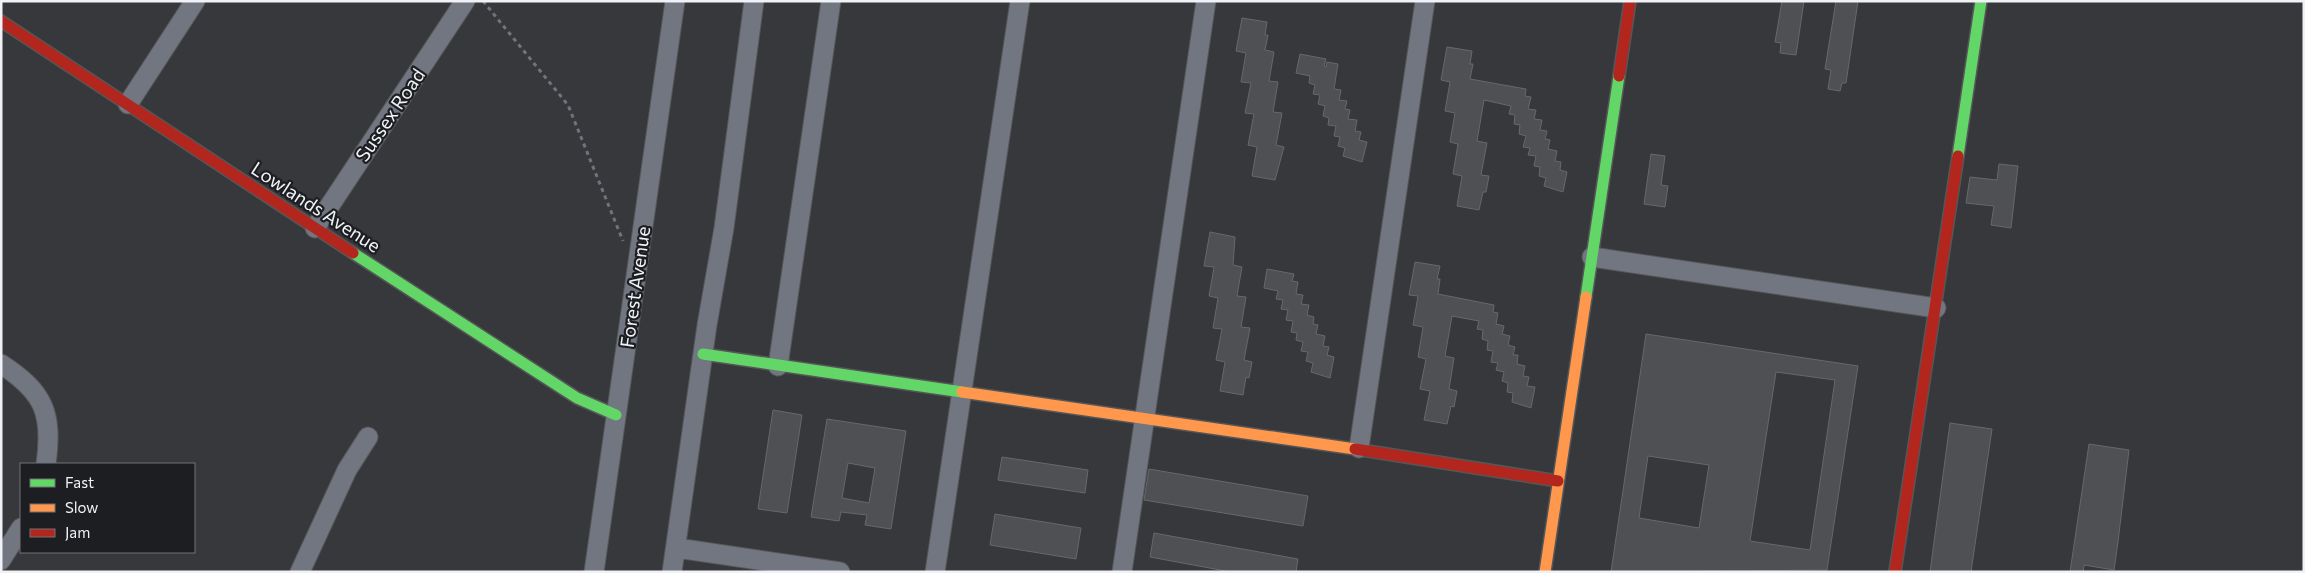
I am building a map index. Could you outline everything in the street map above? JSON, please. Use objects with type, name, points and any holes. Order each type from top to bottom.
[{"type":"street","points":[[128,104],[195,1]]},
{"type":"street","name":"Sussex Road","points":[[315,228],[465,1]]},
{"type":"street","name":"Forest Avenue","points":[[594,572],[675,1]]},
{"type":"street","points":[[672,572],[677,548],[703,354],[724,228],[754,1]]},
{"type":"street","points":[[778,366],[831,1]]},
{"type":"street","points":[[935,572],[1020,1]]},
{"type":"street","points":[[1122,572],[1206,1]]},
{"type":"street","points":[[1360,448],[1425,1]]},
{"type":"street","points":[[1545,572],[1630,1]]},
{"type":"street","points":[[1895,572],[1981,1]]},
{"type":"street","name":"Lowlands Avenue","points":[[1,21],[577,398],[616,415]]},
{"type":"street","points":[[1592,257],[1936,308]]},
{"type":"street","points":[[703,354],[962,393],[1360,448],[1558,480]]},
{"type":"street","points":[[1,364],[23,378],[37,395],[45,410],[49,426],[46,463]]},
{"type":"street","points":[[304,570],[347,470],[368,437]]},
{"type":"street","points":[[1,560],[20,530]]},
{"type":"street","points":[[677,548],[840,572]]},
{"type":"path","points":[[484,1],[568,105],[626,247]]},
{"type":"building","points":[[1782,1],[1804,1],[1796,55],[1780,53],[1781,43],[1775,42]]},
{"type":"building","points":[[1836,1],[1858,1],[1846,83],[1842,83],[1840,91],[1828,89],[1831,70],[1825,69]]},
{"type":"building","points":[[1242,18],[1267,22],[1265,35],[1268,35],[1265,50],[1274,52],[1269,81],[1278,82],[1273,112],[1282,113],[1276,145],[1284,147],[1275,180],[1252,176],[1257,147],[1248,145],[1254,114],[1245,113],[1251,83],[1241,82],[1246,53],[1236,51]]},
{"type":"building","points":[[1447,47],[1472,51],[1470,64],[1473,64],[1470,79],[1526,89],[1525,96],[1531,97],[1528,109],[1536,110],[1534,119],[1542,120],[1540,130],[1547,131],[1545,139],[1550,140],[1548,149],[1557,151],[1555,161],[1561,162],[1560,170],[1567,172],[1563,192],[1544,186],[1546,178],[1539,176],[1540,167],[1534,166],[1536,156],[1528,155],[1530,148],[1523,147],[1526,136],[1519,134],[1520,125],[1514,124],[1515,115],[1509,114],[1511,106],[1484,100],[1477,141],[1487,143],[1481,175],[1489,176],[1486,192],[1483,192],[1479,210],[1457,206],[1462,176],[1453,174],[1458,144],[1450,142],[1455,113],[1445,111],[1450,82],[1441,80]]},
{"type":"building","points":[[1300,54],[1326,59],[1324,66],[1326,67],[1327,62],[1338,64],[1334,89],[1341,90],[1339,100],[1347,101],[1345,109],[1350,110],[1348,119],[1357,120],[1355,131],[1361,132],[1359,140],[1367,142],[1362,162],[1343,156],[1345,148],[1338,146],[1340,137],[1334,136],[1336,126],[1328,125],[1329,118],[1323,116],[1325,106],[1318,104],[1320,95],[1313,94],[1315,85],[1309,83],[1310,76],[1296,73]]},
{"type":"building","points":[[1651,154],[1665,156],[1661,185],[1668,186],[1665,207],[1644,204]]},
{"type":"building","points":[[1999,164],[2018,166],[2011,228],[1991,225],[1994,206],[1966,203],[1970,177],[1997,180]]},
{"type":"building","points":[[1210,232],[1235,237],[1233,265],[1242,267],[1237,296],[1246,297],[1241,327],[1250,328],[1244,360],[1252,362],[1249,378],[1246,377],[1243,395],[1220,391],[1225,362],[1216,360],[1222,329],[1213,328],[1218,298],[1209,296],[1214,267],[1204,266]]},
{"type":"building","points":[[1415,262],[1440,266],[1437,279],[1440,279],[1438,294],[1494,305],[1493,312],[1498,313],[1496,324],[1504,326],[1502,334],[1510,336],[1508,345],[1515,347],[1513,355],[1518,355],[1517,364],[1525,366],[1523,376],[1529,377],[1527,386],[1535,387],[1531,408],[1512,402],[1513,393],[1507,392],[1508,383],[1502,381],[1504,372],[1496,370],[1498,363],[1491,362],[1493,351],[1487,350],[1488,341],[1482,339],[1483,330],[1477,329],[1479,321],[1452,316],[1445,356],[1454,358],[1449,389],[1457,391],[1454,407],[1451,406],[1447,424],[1424,420],[1430,391],[1420,389],[1426,359],[1418,357],[1423,327],[1413,325],[1418,296],[1409,295]]},
{"type":"building","points":[[1267,269],[1294,274],[1292,281],[1298,282],[1296,294],[1303,295],[1301,304],[1309,305],[1307,315],[1314,317],[1313,324],[1318,325],[1316,334],[1325,336],[1323,346],[1329,347],[1327,355],[1334,357],[1330,378],[1311,372],[1313,363],[1306,361],[1308,352],[1301,351],[1303,342],[1296,340],[1297,333],[1291,332],[1293,321],[1286,320],[1288,310],[1281,309],[1283,300],[1276,299],[1278,291],[1264,288]]},
{"type":"building","points":[[1646,334],[1858,366],[1827,570],[1611,572]],"holes":[[[1776,372],[1835,380],[1810,550],[1750,541]],[[1648,456],[1709,465],[1699,528],[1639,518]]]},
{"type":"building","points":[[773,410],[802,415],[787,513],[758,509]]},
{"type":"building","points":[[827,419],[906,431],[891,529],[865,525],[867,515],[841,512],[839,521],[811,517]],"holes":[[[848,463],[875,468],[869,503],[842,498]]]},
{"type":"building","points":[[1950,423],[1992,429],[1971,572],[1930,572]]},
{"type":"building","points":[[2089,444],[2129,450],[2114,570],[2084,565],[2083,572],[2070,572]]},
{"type":"building","points":[[1002,457],[1088,470],[1085,493],[998,480]]},
{"type":"building","points":[[1149,469],[1308,496],[1303,526],[1144,500]]},
{"type":"building","points":[[995,514],[1081,528],[1076,559],[990,545]]},
{"type":"building","points":[[1154,533],[1298,559],[1296,572],[1231,572],[1150,557]]},
{"type":"traffic: fast","points":[[1958,156],[1981,1]]},
{"type":"traffic: fast","points":[[1586,297],[1619,76]]},
{"type":"traffic: fast","points":[[353,253],[577,398],[616,415]]},
{"type":"traffic: fast","points":[[703,354],[962,392]]},
{"type":"traffic: slow","points":[[1545,572],[1586,297]]},
{"type":"traffic: slow","points":[[962,392],[1355,449]]},
{"type":"traffic: jam","points":[[1619,76],[1630,1]]},
{"type":"traffic: jam","points":[[1,21],[353,253]]},
{"type":"traffic: jam","points":[[1895,572],[1958,156]]},
{"type":"traffic: jam","points":[[1355,449],[1558,481]]}]
